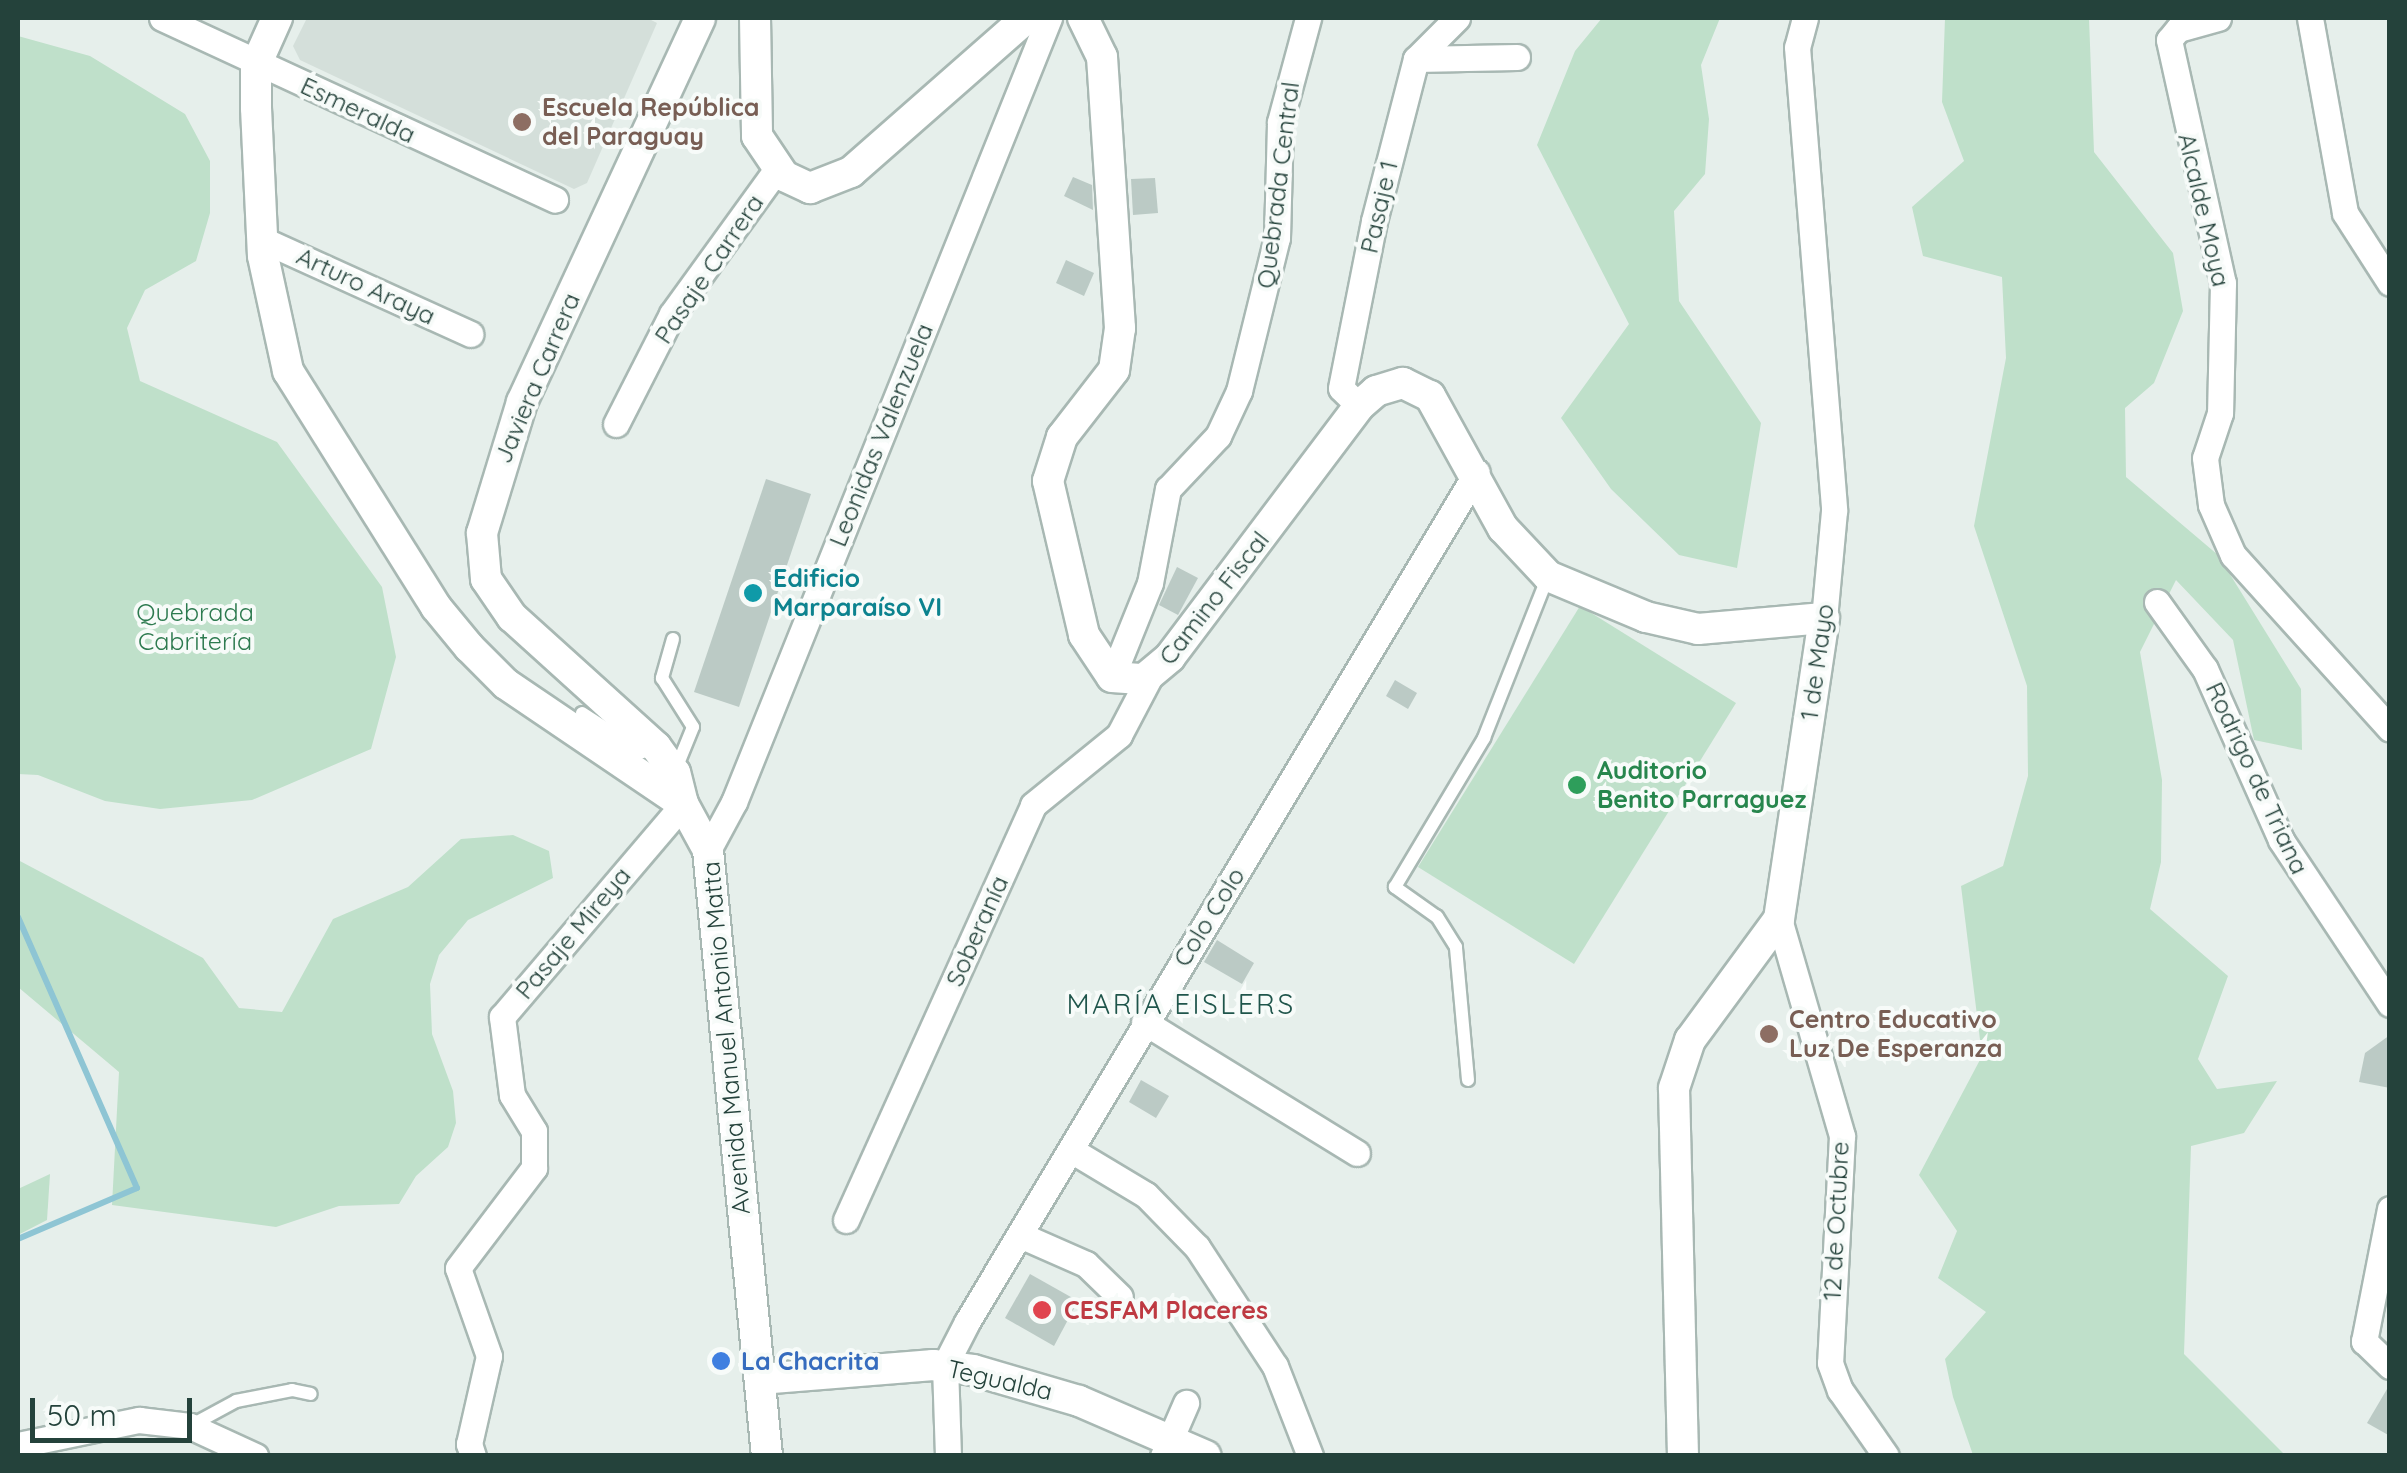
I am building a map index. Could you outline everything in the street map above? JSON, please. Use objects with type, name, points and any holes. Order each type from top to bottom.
[{"type":"street","name":"Esmeralda","points":[[162,18],[256,65],[555,200]]},
{"type":"street","name":"Avenida Manuel Antonio Matta","points":[[277,18],[256,65],[261,239],[288,371],[436,606],[494,673],[581,723],[682,804],[708,850],[766,1456]]},
{"type":"street","name":"Javiera Carrera","points":[[682,804],[674,773],[628,718],[512,617],[486,579],[482,533],[522,402],[700,18]]},
{"type":"street","points":[[755,18],[752,115],[777,169],[810,188],[851,172],[1026,18]]},
{"type":"street","name":"Leonidas Valenzuela","points":[[708,850],[734,802],[1049,18]]},
{"type":"street","points":[[1083,18],[1102,57],[1120,328],[1114,370],[1062,437],[1048,481],[1084,635],[1112,677]]},
{"type":"street","name":"Quebrada Central","points":[[1112,677],[1150,583],[1168,489],[1218,436],[1239,391],[1277,238],[1280,122],[1308,18]]},
{"type":"street","points":[[1416,59],[1457,18]]},
{"type":"street","name":"1 de Mayo","points":[[1684,1456],[1674,1088],[1690,1040],[1779,919],[1824,618],[1834,511],[1797,46],[1805,18]]},
{"type":"street","name":"Alcalde Moya","points":[[2218,18],[2178,29],[2168,40],[2224,282],[2220,413],[2205,458],[2210,505],[2233,556],[2390,729]]},
{"type":"street","points":[[2310,18],[2345,213],[2390,284]]},
{"type":"street","points":[[1416,59],[1518,57]]},
{"type":"street","name":"Pasaje 1","points":[[1359,406],[1344,394],[1343,374],[1416,59]]},
{"type":"street","name":"Pasaje Carrera","points":[[616,424],[672,314],[777,169]]},
{"type":"street","name":"Arturo Araya","points":[[261,239],[470,334]]},
{"type":"street","points":[[1359,406],[1390,384],[1418,386],[1440,410],[1477,472],[1503,528],[1548,576],[1630,612],[1698,629],[1824,618]]},
{"type":"street","name":"Camino Fiscal","points":[[1112,677],[1150,676],[1205,616],[1359,406]]},
{"type":"street","name":"Colo Colo","points":[[945,1365],[1144,1022],[1477,472]]},
{"type":"street","name":"Rodrigo de Triana","points":[[2157,602],[2205,669],[2280,840],[2390,1004]]},
{"type":"street","name":"Soberanía","points":[[846,1220],[1033,806],[1119,735],[1150,676]]},
{"type":"street","points":[[581,723],[584,681]]},
{"type":"street","name":"Pasaje Mireya","points":[[473,1456],[469,1444],[489,1356],[458,1268],[534,1168],[534,1131],[512,1095],[502,1017],[682,804]]},
{"type":"street","name":"12 de Octubre","points":[[1779,919],[1842,1136],[1830,1363],[1840,1390],[1886,1456]]},
{"type":"street","points":[[1144,1022],[1357,1153]]},
{"type":"street","points":[[1071,1150],[1146,1195],[1197,1247],[1275,1366],[1310,1456]]},
{"type":"street","points":[[2390,1209],[2364,1341],[2390,1366]]},
{"type":"street","points":[[1020,1235],[1086,1264],[1120,1297]]},
{"type":"street","points":[[945,1365],[948,1456]]},
{"type":"street","name":"Tegualda","points":[[760,1379],[945,1365],[1026,1382],[1168,1447],[1206,1456]]},
{"type":"street","points":[[1168,1447],[1186,1403]]},
{"type":"street","points":[[18,1446],[116,1422],[190,1426],[255,1456]]},
{"type":"lane","points":[[1468,1080],[1456,947],[1438,917],[1395,888],[1484,738],[1548,576]]},
{"type":"lane","points":[[581,723],[674,773],[693,727],[662,678],[673,640]]},
{"type":"lane","points":[[190,1426],[236,1401],[292,1390],[311,1394]]},
{"type":"shaded area","name":"Escuela República del Paraguay","points":[[307,18],[647,18],[657,23],[587,183],[574,189],[300,60],[293,46]]},
{"type":"green space","points":[[1602,18],[1720,18],[1701,65],[1709,119],[1705,174],[1674,211],[1679,301],[1761,423],[1737,568],[1679,555],[1611,489],[1561,418],[1629,324],[1537,145],[1575,51]]},
{"type":"green space","points":[[1945,18],[2089,18],[2094,152],[2173,253],[2183,311],[2154,383],[2125,408],[2126,477],[2218,555],[2301,689],[2302,750],[2254,740],[2233,640],[2176,580],[2140,652],[2162,780],[2161,862],[2150,909],[2228,976],[2198,1059],[2217,1089],[2277,1081],[2244,1133],[2191,1146],[2184,1354],[2285,1455],[1973,1455],[1953,1397],[1945,1359],[1986,1312],[1938,1278],[1957,1231],[1919,1175],[1982,1056],[1961,886],[2003,866],[2028,776],[2027,686],[1974,526],[2006,358],[2002,277],[1923,256],[1912,207],[1964,161],[1942,102]]},
{"type":"green space","name":"Quebrada Cabritería","points":[[18,36],[90,56],[185,114],[210,161],[210,213],[196,261],[145,290],[127,328],[140,381],[277,442],[382,587],[396,657],[371,749],[252,800],[160,809],[105,801],[38,775],[18,774]]},
{"type":"green space","name":"Auditorio Benito Parraguez","points":[[1580,606],[1736,703],[1574,964],[1418,867]]},
{"type":"green space","points":[[513,835],[549,851],[553,878],[468,920],[439,955],[430,984],[432,1034],[453,1091],[456,1123],[448,1147],[416,1176],[399,1204],[339,1206],[276,1227],[112,1205],[119,1072],[18,987],[18,860],[203,958],[239,1008],[282,1012],[333,919],[408,887],[461,839]]},
{"type":"green space","points":[[50,1174],[47,1220],[18,1235],[18,1189]]},
{"type":"building","points":[[1073,177],[1092,185],[1093,210],[1064,196]]},
{"type":"building","points":[[1155,178],[1158,213],[1133,215],[1131,179]]},
{"type":"building","points":[[1066,260],[1094,273],[1084,296],[1056,283]]},
{"type":"building","name":"Edificio Marparaíso VI","points":[[766,479],[811,494],[739,707],[694,692]]},
{"type":"building","points":[[1177,567],[1198,578],[1178,615],[1159,605]]},
{"type":"building","points":[[1395,680],[1417,693],[1408,709],[1386,696]]},
{"type":"building","points":[[1217,940],[1254,963],[1242,984],[1204,962]]},
{"type":"building","points":[[2390,1035],[2390,1088],[2359,1082],[2365,1053]]},
{"type":"building","points":[[1141,1080],[1169,1096],[1156,1118],[1129,1102]]},
{"type":"building","name":"CESFAM Placeres","points":[[1030,1274],[1078,1301],[1054,1346],[1005,1318]]},
{"type":"building","points":[[2390,1384],[2390,1436],[2367,1423]]},
{"type":"waterway","name":"Quebrada Cabritería","points":[[18,917],[137,1188],[18,1239]]},
{"type":"place","name":"Escuela República del Paraguay","points":[[522,122]]},
{"type":"place","name":"Edificio Marparaíso VI","points":[[753,593]]},
{"type":"place","name":"Auditorio Benito Parraguez","points":[[1577,785]]},
{"type":"place","name":"Centro Educativo Luz De Esperanza","points":[[1769,1034]]},
{"type":"place","name":"CESFAM Placeres","points":[[1042,1310]]},
{"type":"place","name":"La Chacrita","points":[[721,1361]]},
{"type":"district","name":"MARÍA EISLERS","points":[[1181,1004]]}]
